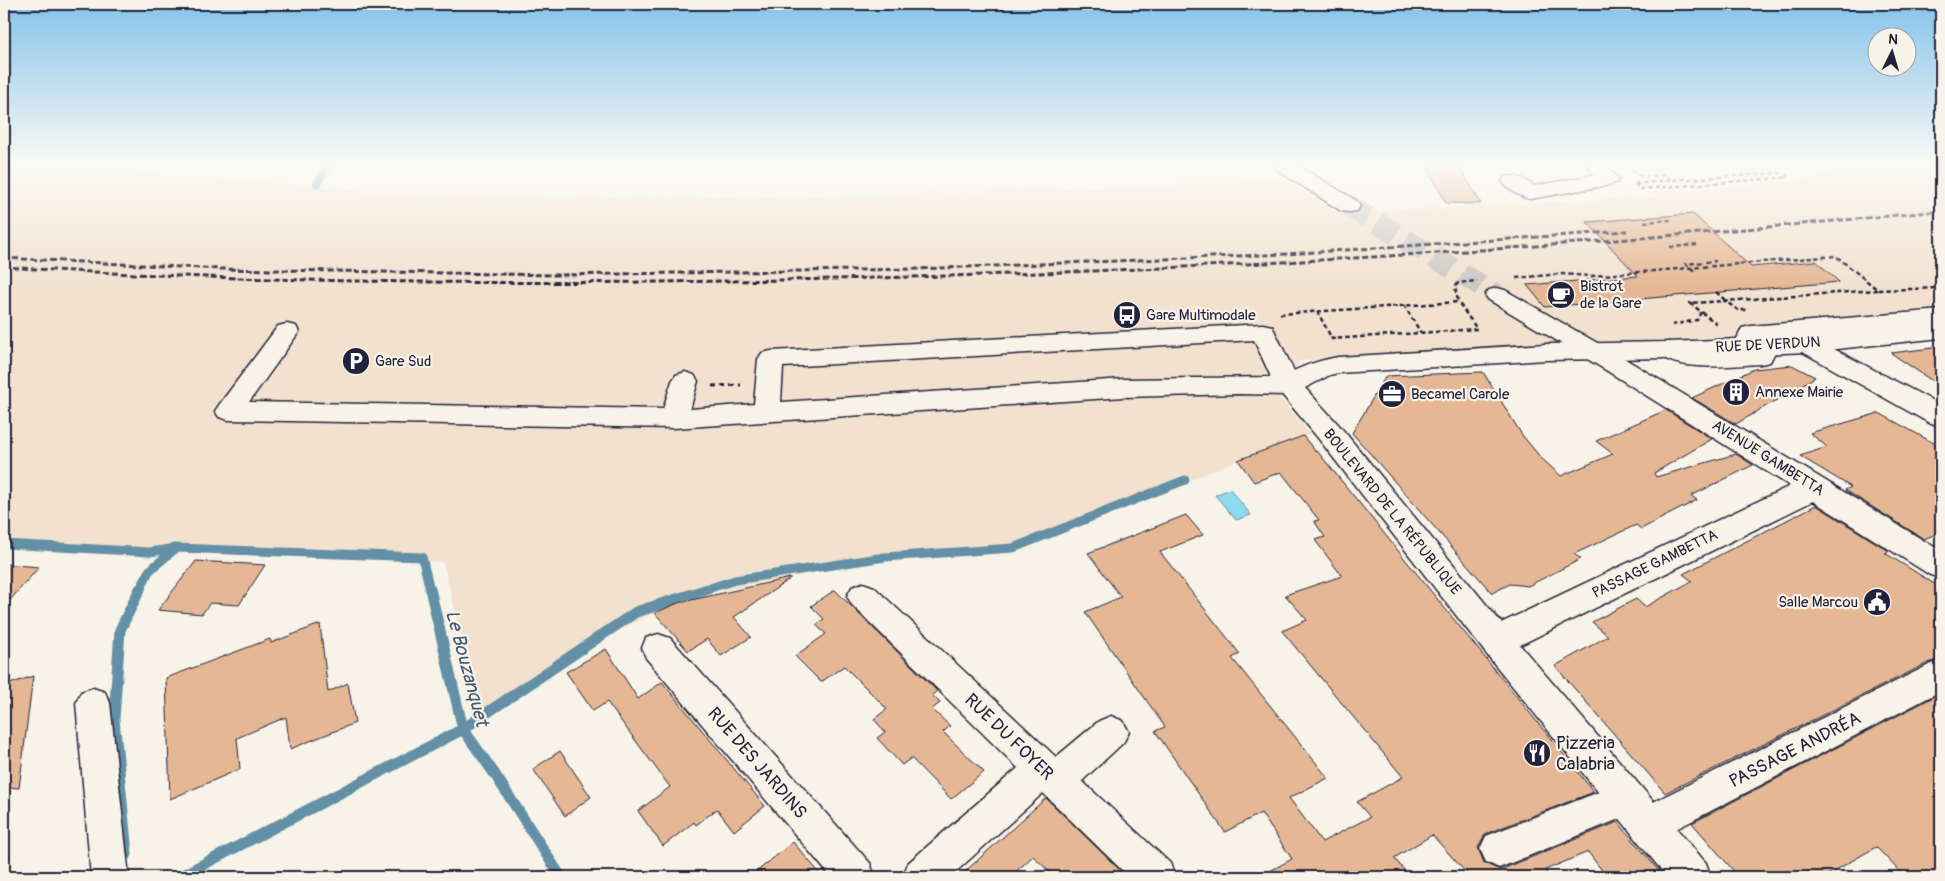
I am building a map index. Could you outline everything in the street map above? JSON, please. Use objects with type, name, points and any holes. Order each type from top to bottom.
[{"type":"street","name":"AVENUE GAMBETTA","points":[[1499,284],[1594,352],[1941,566]]},
{"type":"street","points":[[287,332],[228,411],[674,419],[1124,388],[1238,385],[1288,386],[1323,368],[1338,364],[1454,357],[1668,350],[1693,359],[1761,356],[1755,347],[1751,334],[1941,318]]},
{"type":"street","name":"RUE DE VERDUN","points":[[1755,347],[1808,344],[1941,330]]},
{"type":"street","points":[[767,414],[771,359],[1263,332]]},
{"type":"street","name":"BOULEVARD DE LA RÉPUBLIQUE","points":[[1263,332],[1288,386],[1328,431],[1496,641],[1692,877]]},
{"type":"street","points":[[1808,344],[1941,417]]},
{"type":"street","points":[[674,419],[685,381]]},
{"type":"street","name":"PASSAGE GAMBETTA","points":[[1496,641],[1814,487]]},
{"type":"street","name":"RUE DU FOYER","points":[[863,596],[1156,877]]},
{"type":"street","name":"RUE DES JARDINS","points":[[658,648],[856,877]]},
{"type":"street","name":"PASSAGE ANDRÉA","points":[[1499,849],[1637,811],[1941,675]]},
{"type":"street","points":[[93,702],[110,877]]},
{"type":"street","points":[[922,877],[1049,775],[1111,732]]},
{"type":"path","points":[[1644,222],[1671,220]]},
{"type":"path","points":[[1670,248],[1698,244]]},
{"type":"path","points":[[1317,311],[1332,339],[1477,329],[1458,302],[1455,287],[1458,282],[1499,284],[1560,274],[1591,276],[1836,256],[1878,290]]},
{"type":"path","points":[[1694,271],[1686,264],[1716,261]]},
{"type":"path","points":[[1714,321],[1690,303],[1878,290],[1941,288]]},
{"type":"path","points":[[1716,292],[1738,310]]},
{"type":"path","points":[[1263,332],[1270,315],[1458,302]]},
{"type":"path","points":[[1404,306],[1413,321]]},
{"type":"path","points":[[1673,324],[1697,320],[1701,312]]},
{"type":"shaded area","points":[[4,206],[1328,206],[1339,213],[1476,206],[1941,206],[1941,330],[1808,344],[1612,343],[1299,361],[1281,399],[1310,434],[1238,460],[1020,551],[872,561],[719,591],[677,603],[630,624],[481,717],[443,562],[4,543]]},
{"type":"water","points":[[1230,489],[1251,515],[1236,520],[1215,495]]},
{"type":"building","points":[[1693,214],[1751,267],[1816,261],[1839,282],[1545,307],[1527,285],[1638,276],[1587,222]]},
{"type":"building","points":[[1941,347],[1941,387],[1891,353]]},
{"type":"building","name":"Annexe Mairie","points":[[1792,365],[1815,377],[1736,424],[1692,398],[1754,369]]},
{"type":"building","points":[[1483,372],[1522,435],[1541,458],[1561,476],[1613,454],[1596,441],[1666,410],[1712,439],[1654,473],[1656,477],[1736,454],[1753,465],[1691,496],[1697,500],[1641,529],[1636,525],[1574,554],[1581,559],[1528,586],[1510,584],[1492,593],[1352,433],[1386,376]]},
{"type":"building","points":[[1879,413],[1941,447],[1941,532],[1924,539],[1845,490],[1851,487],[1800,456],[1827,447],[1810,433]]},
{"type":"building","points":[[1303,436],[1594,792],[1485,834],[1478,848],[1484,863],[1500,870],[1618,822],[1664,877],[1607,877],[1588,852],[1545,870],[1550,877],[1470,877],[1432,835],[1394,858],[1410,877],[1259,877],[1292,859],[1261,813],[1225,832],[1155,731],[1165,727],[1085,612],[1121,597],[1088,553],[1186,515],[1203,535],[1160,552],[1240,654],[1232,658],[1328,778],[1289,798],[1322,842],[1370,817],[1357,802],[1403,777],[1282,631],[1307,620],[1285,595],[1342,576],[1315,540],[1325,537],[1314,521],[1319,520],[1281,472],[1254,482],[1238,460]]},
{"type":"building","points":[[1816,505],[1889,551],[1885,553],[1941,588],[1941,659],[1928,663],[1665,793],[1555,666],[1608,636],[1592,622],[1636,599],[1645,607],[1692,581],[1683,574]]},
{"type":"building","points":[[196,561],[265,565],[239,605],[210,603],[202,614],[158,610]]},
{"type":"building","points":[[4,564],[39,567],[4,607]]},
{"type":"building","points":[[790,578],[734,617],[751,637],[721,656],[707,639],[688,651],[655,613],[678,603]]},
{"type":"building","points":[[835,590],[937,691],[932,695],[940,703],[932,709],[950,726],[943,732],[984,772],[951,799],[911,758],[902,765],[877,738],[885,732],[874,719],[887,709],[844,666],[821,682],[795,656],[826,634],[816,625],[824,619],[811,606]]},
{"type":"building","points":[[320,624],[328,692],[348,683],[355,723],[290,749],[286,717],[237,738],[240,769],[170,799],[166,678],[270,639],[271,643]]},
{"type":"building","points":[[606,649],[638,699],[662,682],[765,806],[734,831],[717,809],[696,825],[694,822],[663,846],[638,811],[670,787],[607,702],[593,711],[566,672]]},
{"type":"building","points":[[33,676],[19,788],[4,787],[4,686]]},
{"type":"building","points":[[1941,693],[1941,877],[1905,877],[1876,847],[1824,877],[1739,877],[1692,823]]},
{"type":"building","points":[[560,751],[591,797],[565,816],[533,769]]},
{"type":"building","points":[[1046,798],[1127,877],[1055,877],[1033,856],[1010,877],[959,877]]},
{"type":"building","points":[[793,842],[823,877],[750,877]]},
{"type":"waterway","points":[[704,590],[735,580],[885,557],[1013,548],[1185,480]]},
{"type":"waterway","points":[[4,544],[150,552],[176,548]]},
{"type":"waterway","points":[[140,590],[149,571],[176,548]]},
{"type":"waterway","points":[[176,548],[422,557],[430,590]]},
{"type":"waterway","points":[[127,854],[114,719],[120,630],[140,589]]},
{"type":"waterway","name":"Le Bouzanquet","points":[[430,589],[463,729]]},
{"type":"waterway","points":[[463,729],[636,612],[708,589]]},
{"type":"waterway","points":[[179,877],[463,729]]},
{"type":"waterway","name":"Le Bouzanquet","points":[[463,729],[494,773],[561,877]]},
{"type":"tunnel","points":[[1349,206],[1497,295]]},
{"type":"railway","points":[[4,267],[274,279],[544,283],[925,277],[1124,270],[1424,254],[1628,239],[1941,211]]},
{"type":"railway","points":[[4,258],[221,269],[556,275],[917,269],[1286,254],[1627,231]]},
{"type":"place","name":"Bistrot de la Gare","points":[[1561,295]]},
{"type":"place","name":"Gare Multimodale","points":[[1127,315]]},
{"type":"place","name":"Gare Sud","points":[[356,361]]},
{"type":"place","name":"Annexe Mairie","points":[[1736,392]]},
{"type":"place","name":"Becamel Carole","points":[[1392,394]]},
{"type":"place","name":"Salle Marcou","points":[[1877,602]]},
{"type":"place","name":"Pizzeria Calabria","points":[[1537,753]]}]
